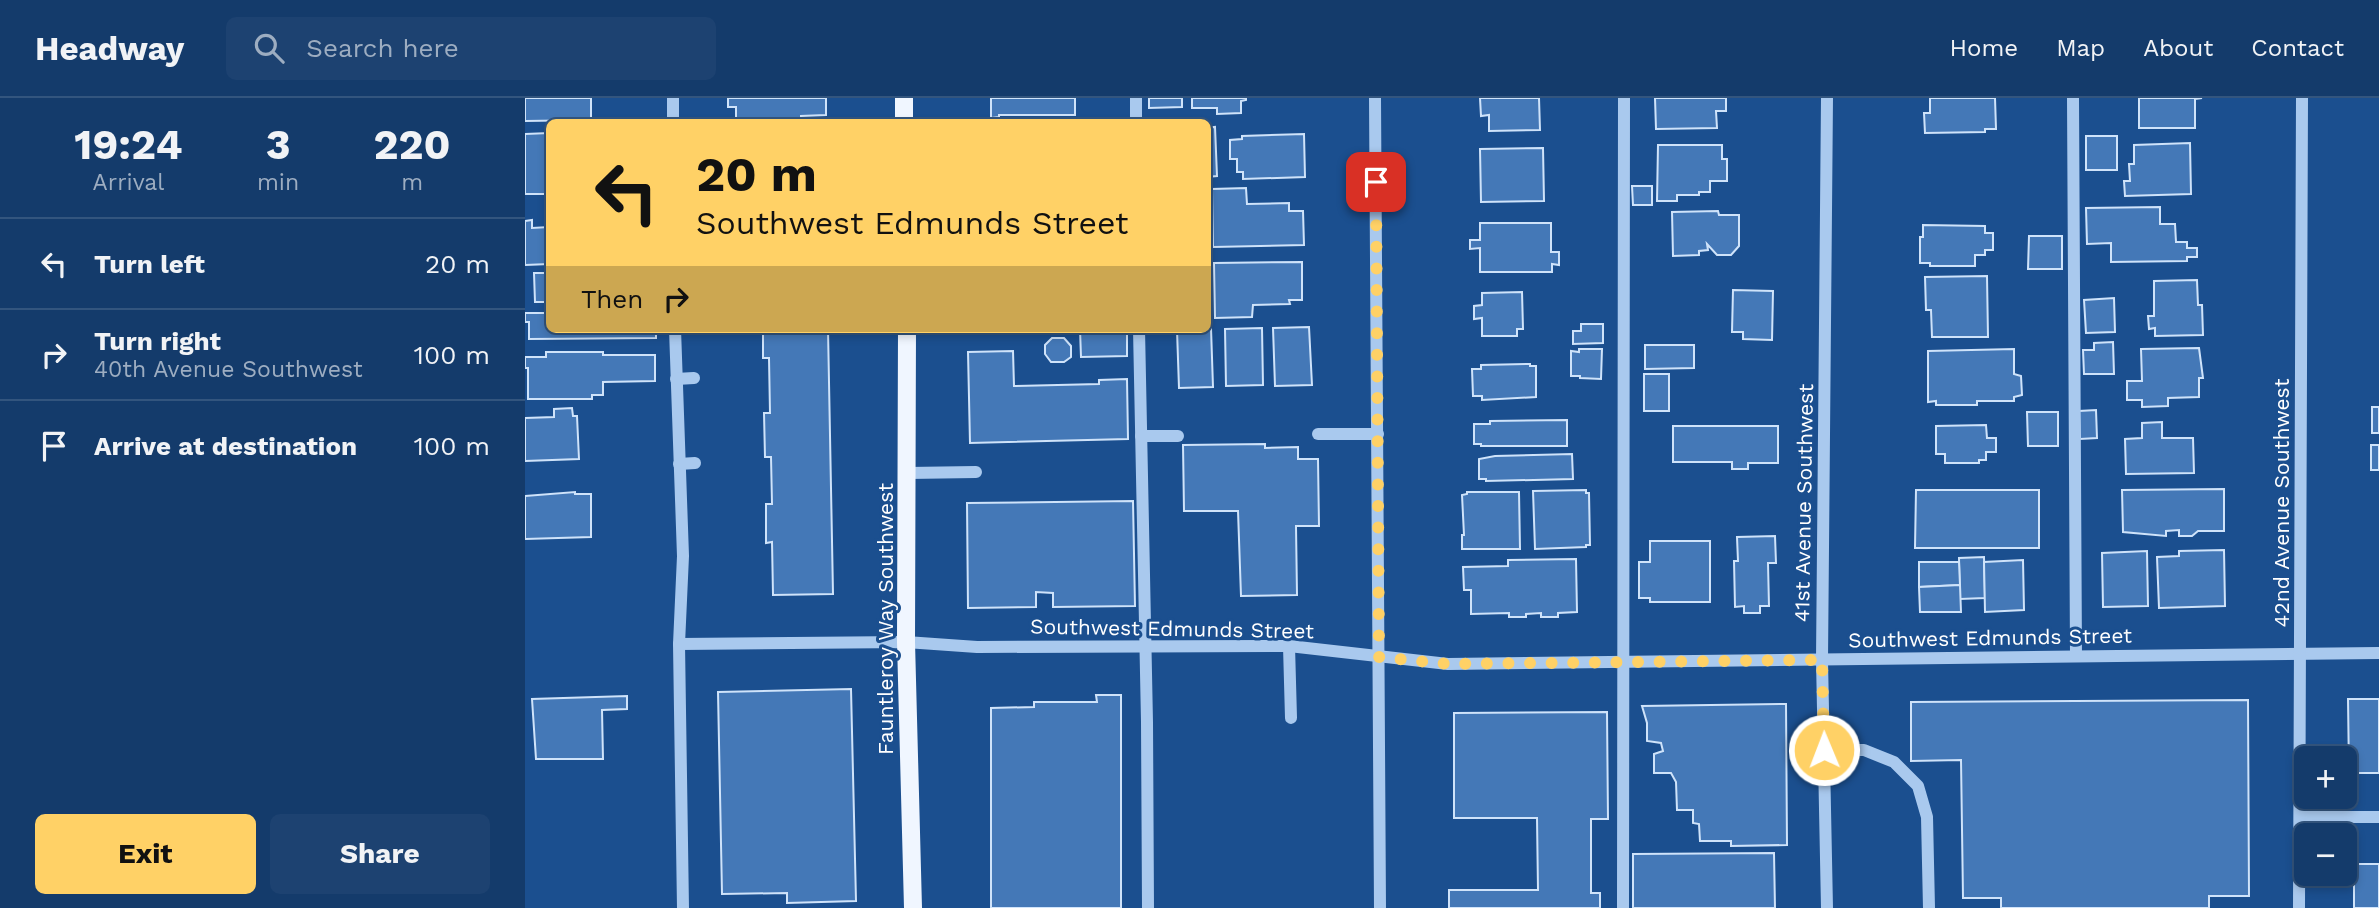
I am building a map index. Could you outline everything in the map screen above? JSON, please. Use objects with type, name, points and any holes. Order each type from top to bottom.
[{"type":"main road","points":[[904,98],[904,119]]},
{"type":"main road","name":"Fauntleroy Way Southwest","points":[[907,333],[906,642],[913,908]]},
{"type":"street","points":[[673,98],[673,119]]},
{"type":"street","points":[[1136,98],[1136,119]]},
{"type":"street","points":[[1375,98],[1380,908]]},
{"type":"street","points":[[1623,908],[1624,98]]},
{"type":"street","name":"41st Avenue Southwest","points":[[1827,98],[1822,660],[1827,908]]},
{"type":"street","points":[[2073,98],[2076,656]]},
{"type":"street","name":"42nd Avenue Southwest","points":[[2299,908],[2302,98]]},
{"type":"street","points":[[675,333],[678,464],[690,556],[679,643],[683,908]]},
{"type":"street","points":[[1139,333],[1148,908]]},
{"type":"street","points":[[676,379],[694,378]]},
{"type":"street","points":[[1318,435],[1378,434]]},
{"type":"street","points":[[1141,436],[1178,436]]},
{"type":"street","points":[[678,464],[695,464]]},
{"type":"street","points":[[908,473],[976,472]]},
{"type":"street","name":"Southwest Edmunds Street","points":[[679,643],[906,642],[977,647],[1289,646],[1448,664],[2379,653]]},
{"type":"street","points":[[1289,646],[1291,718]]},
{"type":"street","points":[[1824,750],[1864,750],[1894,762],[1918,786],[1927,817],[1929,908]]},
{"type":"street","points":[[2300,817],[2379,817]]},
{"type":"building","points":[[525,98],[591,98],[591,119],[525,121]]},
{"type":"building","points":[[728,98],[826,98],[826,115],[791,119],[736,119],[736,107],[728,107]]},
{"type":"building","points":[[991,98],[1075,98],[1075,115],[999,115],[991,118]]},
{"type":"building","points":[[1149,98],[1182,98],[1182,107],[1149,108]]},
{"type":"building","points":[[1192,98],[1246,100],[1241,101],[1241,113],[1217,114],[1217,108],[1192,108]]},
{"type":"building","points":[[1480,98],[1539,98],[1540,130],[1489,131],[1489,115],[1481,116]]},
{"type":"building","points":[[1655,98],[1726,98],[1726,111],[1716,111],[1717,128],[1656,129]]},
{"type":"building","points":[[1930,98],[1995,98],[1996,129],[1985,129],[1985,132],[1925,133],[1924,113],[1930,113]]},
{"type":"building","points":[[2139,98],[2202,98],[2195,99],[2195,128],[2139,128]]},
{"type":"building","points":[[1215,127],[1217,176],[1211,177],[1211,128]]},
{"type":"building","points":[[546,133],[546,194],[525,194],[525,134]]},
{"type":"building","points":[[1304,134],[1305,177],[1243,179],[1243,172],[1237,172],[1237,159],[1230,159],[1230,140],[1242,139],[1242,136]]},
{"type":"building","points":[[2086,136],[2117,136],[2117,170],[2086,170]]},
{"type":"building","points":[[2190,143],[2191,194],[2125,196],[2124,181],[2130,181],[2129,164],[2134,164],[2134,145]]},
{"type":"building","points":[[1658,145],[1722,145],[1722,159],[1727,159],[1727,181],[1710,181],[1710,192],[1677,195],[1677,201],[1657,201]]},
{"type":"building","points":[[1543,148],[1544,201],[1481,202],[1480,149]]},
{"type":"building","points":[[1632,186],[1652,186],[1652,205],[1633,205]]},
{"type":"building","points":[[1246,188],[1247,204],[1289,203],[1289,211],[1303,211],[1304,245],[1213,247],[1212,189]]},
{"type":"building","points":[[2160,207],[2160,224],[2175,224],[2176,242],[2187,242],[2187,248],[2197,248],[2197,257],[2187,257],[2187,261],[2111,262],[2111,243],[2087,244],[2086,208]]},
{"type":"building","points":[[1718,211],[1719,215],[1739,215],[1739,246],[1731,255],[1717,255],[1707,244],[1708,250],[1699,251],[1699,255],[1673,256],[1672,212]]},
{"type":"building","points":[[532,220],[532,228],[546,227],[546,264],[525,265],[525,221]]},
{"type":"building","points":[[1480,223],[1551,223],[1551,252],[1559,252],[1559,265],[1552,264],[1552,272],[1480,272],[1480,248],[1470,249],[1470,240],[1480,240]]},
{"type":"building","points":[[1923,225],[1985,226],[1985,233],[1993,233],[1993,250],[1985,250],[1985,255],[1975,255],[1975,266],[1930,266],[1930,263],[1920,263]]},
{"type":"building","points":[[2029,236],[2062,236],[2062,269],[2028,269]]},
{"type":"building","points":[[1302,262],[1302,300],[1289,300],[1290,304],[1253,305],[1252,317],[1215,318],[1214,263]]},
{"type":"building","points":[[534,273],[546,273],[546,302],[535,302]]},
{"type":"building","points":[[1987,276],[1988,337],[1932,337],[1931,310],[1926,310],[1925,277]]},
{"type":"building","points":[[2197,280],[2198,305],[2202,305],[2203,335],[2155,336],[2155,328],[2149,329],[2148,316],[2154,316],[2154,281]]},
{"type":"building","points":[[1733,290],[1773,291],[1772,340],[1743,339],[1743,332],[1732,332]]},
{"type":"building","points":[[1522,292],[1523,329],[1517,329],[1517,336],[1482,336],[1482,318],[1474,319],[1474,306],[1482,305],[1482,293]]},
{"type":"building","points":[[2114,298],[2115,332],[2086,333],[2084,300]]},
{"type":"building","points":[[525,313],[546,313],[546,333],[656,333],[656,338],[529,339],[529,322],[525,322]]},
{"type":"building","points":[[1581,324],[1603,324],[1603,343],[1573,344],[1573,331],[1581,331]]},
{"type":"building","points":[[1309,327],[1312,385],[1275,386],[1273,328]]},
{"type":"building","points":[[1211,328],[1213,387],[1179,388],[1177,333],[1211,333]]},
{"type":"building","points":[[1262,328],[1263,385],[1226,386],[1225,329]]},
{"type":"building","points":[[763,333],[828,333],[833,594],[773,595],[772,542],[766,543],[766,504],[772,504],[771,457],[765,457],[764,413],[770,413],[769,358],[763,358]]},
{"type":"building","points":[[1080,333],[1127,333],[1127,356],[1081,357]]},
{"type":"building","points":[[1052,338],[1064,338],[1071,346],[1071,357],[1064,362],[1051,362],[1045,354],[1045,345]]},
{"type":"building","points":[[2113,342],[2114,374],[2084,374],[2083,350],[2094,350],[2094,343]]},
{"type":"building","points":[[1645,345],[1694,345],[1694,368],[1645,369]]},
{"type":"building","points":[[2199,348],[2203,378],[2199,378],[2199,397],[2168,398],[2168,406],[2142,407],[2142,400],[2127,400],[2127,381],[2142,381],[2141,349]]},
{"type":"building","points":[[1579,349],[1602,349],[1601,379],[1571,376],[1571,351],[1579,352]]},
{"type":"building","points":[[2014,349],[2014,374],[2021,376],[2022,395],[2014,397],[2014,401],[1977,401],[1977,405],[1936,405],[1936,401],[1928,402],[1928,351]]},
{"type":"building","points":[[1013,351],[1014,386],[1099,384],[1099,380],[1127,379],[1128,439],[970,443],[968,352]]},
{"type":"building","points":[[546,352],[655,355],[655,381],[603,382],[603,395],[592,395],[592,399],[528,399],[528,368],[525,368],[525,357],[546,357]]},
{"type":"building","points":[[1481,365],[1536,366],[1536,397],[1482,400],[1482,396],[1473,396],[1472,369],[1481,369]]},
{"type":"building","points":[[1644,374],[1669,374],[1669,411],[1644,411]]},
{"type":"building","points":[[2372,407],[2379,407],[2379,433],[2372,433]]},
{"type":"building","points":[[572,408],[573,416],[577,416],[579,459],[525,461],[525,418],[554,417],[554,409]]},
{"type":"building","points":[[2096,410],[2097,438],[2080,439],[2079,411]]},
{"type":"building","points":[[2027,412],[2058,412],[2058,446],[2028,446]]},
{"type":"building","points":[[1567,420],[1567,446],[1474,444],[1474,424],[1490,424],[1490,421]]},
{"type":"building","points":[[2162,422],[2162,438],[2193,438],[2194,473],[2126,474],[2125,439],[2142,438],[2142,423]]},
{"type":"building","points":[[1986,425],[1987,438],[1996,438],[1996,452],[1986,452],[1986,460],[1979,460],[1979,463],[1945,463],[1945,454],[1936,454],[1936,426]]},
{"type":"building","points":[[1673,426],[1778,426],[1778,463],[1748,463],[1748,469],[1732,469],[1732,462],[1673,462]]},
{"type":"building","points":[[1265,444],[1265,448],[1298,447],[1298,459],[1318,459],[1319,526],[1296,526],[1297,595],[1241,596],[1238,511],[1184,511],[1183,445]]},
{"type":"building","points":[[2371,445],[2379,445],[2379,470],[2371,470]]},
{"type":"building","points":[[1572,454],[1573,479],[1479,479],[1479,459],[1495,456]]},
{"type":"building","points":[[2224,489],[2224,531],[2198,531],[2192,536],[2179,536],[2179,530],[2166,531],[2166,536],[2123,532],[2122,490]]},
{"type":"building","points":[[1586,490],[1586,493],[1589,493],[1590,545],[1535,549],[1533,491]]},
{"type":"building","points":[[1916,490],[2039,490],[2039,548],[1915,548]]},
{"type":"building","points":[[575,492],[591,494],[591,537],[525,539],[525,496]]},
{"type":"building","points":[[1467,492],[1519,492],[1520,549],[1462,549],[1462,495]]},
{"type":"building","points":[[1133,501],[1135,606],[1053,607],[1053,593],[1036,592],[1036,607],[968,608],[967,503]]},
{"type":"building","points":[[1775,536],[1776,563],[1768,563],[1769,606],[1760,606],[1760,613],[1744,613],[1744,606],[1735,607],[1734,561],[1738,561],[1737,537]]},
{"type":"building","points":[[1650,541],[1710,541],[1710,602],[1650,602],[1650,598],[1639,598],[1639,562],[1650,562]]},
{"type":"building","points":[[2224,550],[2225,606],[2159,608],[2157,557],[2179,556],[2179,551]]},
{"type":"building","points":[[2147,551],[2148,606],[2103,607],[2102,553]]},
{"type":"building","points":[[1984,557],[1985,598],[1960,599],[1959,558]]},
{"type":"building","points":[[1576,559],[1577,612],[1558,613],[1558,617],[1541,617],[1541,613],[1526,614],[1526,617],[1509,617],[1509,613],[1471,614],[1471,590],[1464,590],[1463,567],[1508,566],[1508,560]]},
{"type":"building","points":[[2023,560],[2024,610],[1985,612],[1984,562]]},
{"type":"building","points":[[1919,562],[1959,562],[1960,585],[1919,587]]},
{"type":"building","points":[[1960,585],[1961,612],[1920,612],[1919,587]]},
{"type":"building","points":[[851,689],[856,901],[787,903],[787,893],[722,894],[718,692]]},
{"type":"building","points":[[1096,695],[1121,695],[1121,908],[991,908],[991,708],[1034,707],[1034,702],[1097,702]]},
{"type":"building","points":[[627,696],[627,709],[602,710],[603,759],[536,759],[532,699]]},
{"type":"building","points":[[2348,699],[2379,699],[2379,773],[2357,773],[2357,746],[2349,746]]},
{"type":"building","points":[[2248,700],[2249,896],[2209,896],[2209,908],[2001,908],[2001,898],[1963,898],[1961,760],[1911,761],[1911,702]]},
{"type":"building","points":[[1786,704],[1787,845],[1731,846],[1731,841],[1700,841],[1699,824],[1693,823],[1693,810],[1677,810],[1676,782],[1671,773],[1654,773],[1654,754],[1663,751],[1661,743],[1647,741],[1647,723],[1642,706]]},
{"type":"building","points":[[1607,712],[1608,819],[1591,819],[1591,893],[1600,893],[1600,908],[1449,908],[1449,890],[1538,890],[1537,818],[1454,818],[1454,713]]},
{"type":"building","points":[[1774,853],[1775,908],[1633,908],[1633,854]]},
{"type":"building","points":[[2357,864],[2379,864],[2379,908],[2354,908]]},
{"type":"route","points":[[1376,182],[1379,657],[1448,664],[1822,660],[1824,750]]}]
